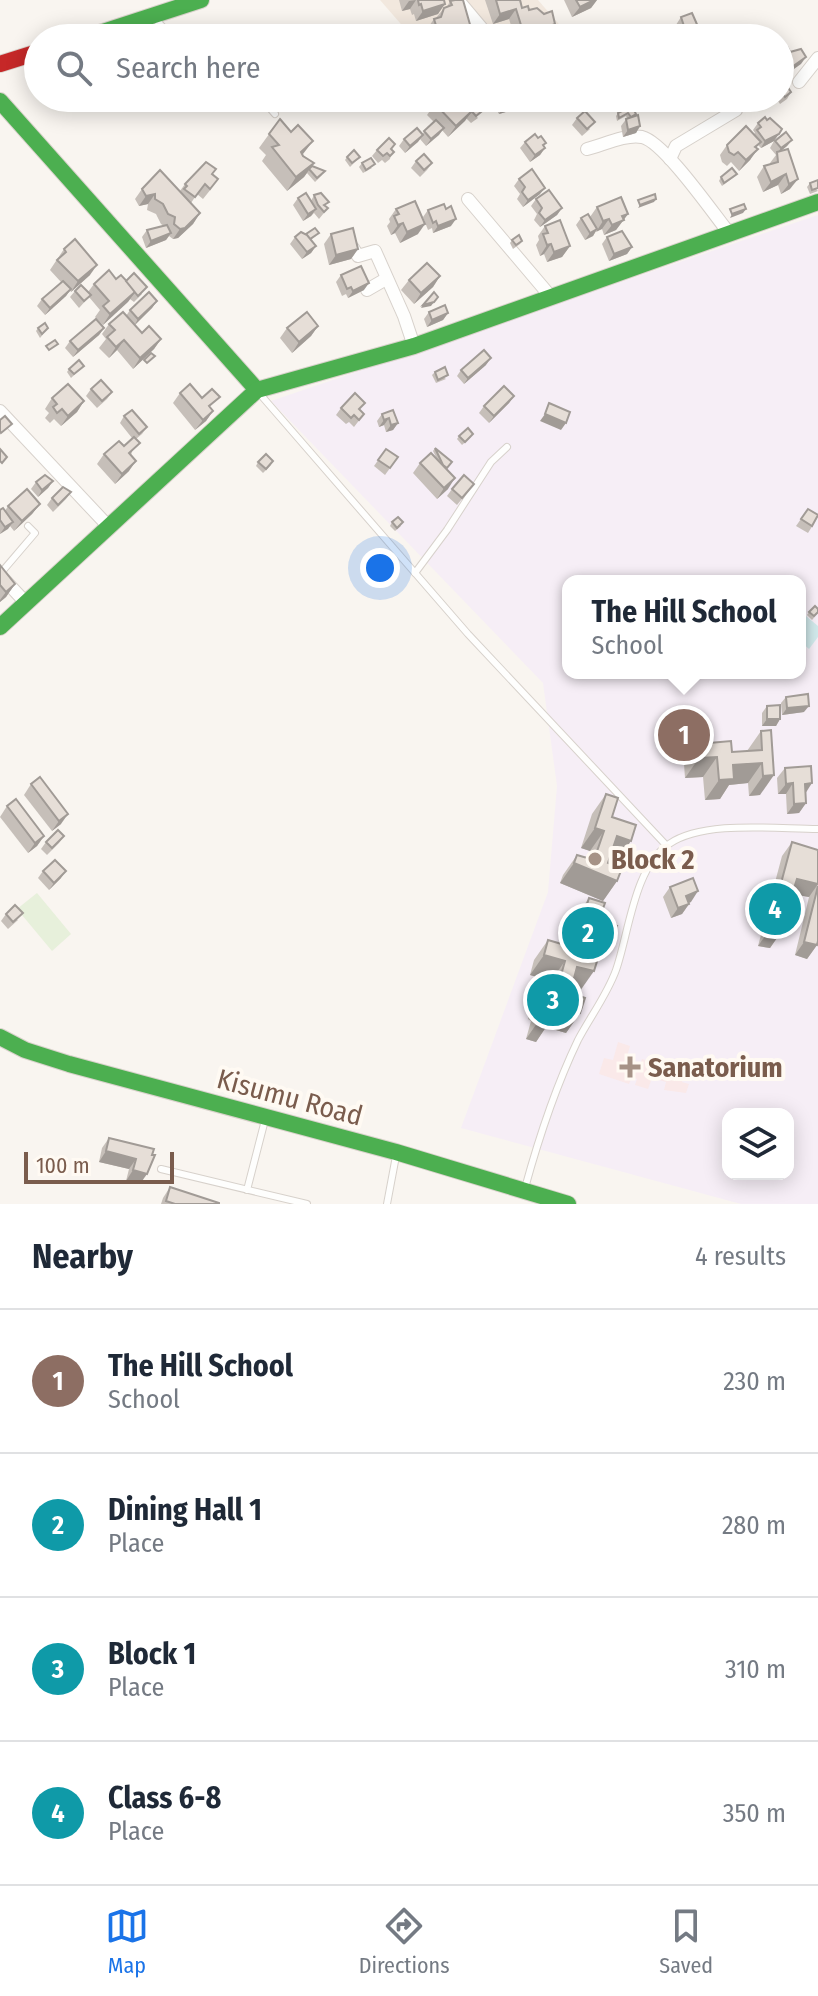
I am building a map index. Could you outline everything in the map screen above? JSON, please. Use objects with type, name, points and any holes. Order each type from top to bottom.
[{"type":"main road","points":[[130,24],[201,0]]},
{"type":"main road","points":[[0,64],[24,56]]},
{"type":"main road","points":[[0,101],[257,390]]},
{"type":"main road","points":[[0,627],[257,390],[414,346],[818,202]]},
{"type":"main road","name":"Kisumu Road","points":[[0,1037],[25,1050],[69,1064],[396,1152],[568,1204]]},
{"type":"street","points":[[458,0],[478,24]]},
{"type":"street","points":[[799,82],[818,58]]},
{"type":"street","points":[[670,159],[676,146],[733,112]]},
{"type":"street","points":[[587,149],[626,138],[641,137],[654,143],[729,233]]},
{"type":"street","points":[[468,199],[551,297]]},
{"type":"street","points":[[353,248],[358,256],[375,251],[414,346]]},
{"type":"street","points":[[367,290],[386,279]]},
{"type":"street","points":[[0,411],[109,527]]},
{"type":"street","points":[[0,574],[27,604]]},
{"type":"lane","points":[[153,17],[160,24]]},
{"type":"lane","points":[[257,390],[468,634],[666,845]]},
{"type":"lane","points":[[415,573],[491,462],[507,447]]},
{"type":"lane","points":[[0,574],[35,533],[28,526]]},
{"type":"lane","points":[[524,1192],[556,1087],[615,972],[642,881],[654,858],[666,845],[694,832],[818,829]]},
{"type":"lane","points":[[247,1190],[266,1117]]},
{"type":"lane","points":[[387,1204],[396,1152]]},
{"type":"lane","points":[[161,1169],[307,1204]]},
{"type":"shaded area","points":[[380,0],[538,0],[559,24],[401,24]]},
{"type":"shaded area","points":[[818,215],[818,1204],[741,1204],[461,1128],[548,892],[557,786],[543,683],[271,401]]},
{"type":"shaded area","name":"Sanatorium","points":[[618,1042],[630,1046],[626,1060],[640,1065],[642,1059],[661,1064],[660,1069],[671,1073],[676,1058],[688,1062],[682,1082],[689,1084],[686,1093],[664,1090],[666,1082],[652,1078],[648,1089],[635,1085],[637,1079],[632,1077],[629,1084],[599,1074],[604,1058],[613,1060]]},
{"type":"green space","points":[[37,893],[71,934],[52,951],[17,909]]},
{"type":"water","points":[[806,616],[818,626],[818,637],[809,649],[806,646]]},
{"type":"building","points":[[418,0],[444,0],[445,4],[423,11]]},
{"type":"building","points":[[463,0],[470,24],[436,24],[434,19],[441,17],[444,8],[452,5],[450,1]]},
{"type":"building","points":[[496,0],[520,0],[522,8],[537,8],[544,14],[552,11],[555,24],[521,24],[516,9],[500,14]]},
{"type":"building","points":[[576,0],[594,0],[580,7]]},
{"type":"building","points":[[692,13],[697,24],[683,24],[681,17]]},
{"type":"building","points":[[801,49],[806,57],[794,66],[794,51]]},
{"type":"building","points":[[443,112],[471,112],[456,126]]},
{"type":"building","points":[[586,112],[595,122],[587,129],[577,118]]},
{"type":"building","points":[[635,112],[636,114],[631,117],[628,113],[619,118],[618,113]]},
{"type":"building","points":[[638,115],[640,126],[628,130],[626,119]]},
{"type":"building","points":[[765,117],[782,129],[765,141],[757,130],[761,127],[758,123]]},
{"type":"building","points":[[280,119],[291,132],[298,125],[313,141],[301,152],[314,163],[296,177],[272,147],[279,145],[269,134]]},
{"type":"building","points":[[436,120],[444,128],[431,139],[424,131]]},
{"type":"building","points":[[746,126],[761,142],[746,160],[738,152],[734,155],[729,152],[727,145]]},
{"type":"building","points":[[417,128],[423,135],[410,146],[404,139]]},
{"type":"building","points":[[786,132],[792,140],[781,148],[775,141]]},
{"type":"building","points":[[535,134],[546,143],[543,145],[545,148],[535,155],[525,142]]},
{"type":"building","points":[[389,138],[395,144],[391,149],[394,152],[383,156],[377,150]]},
{"type":"building","points":[[788,149],[798,179],[789,184],[786,174],[771,182],[764,166],[778,162],[777,152]]},
{"type":"building","points":[[354,150],[360,157],[352,163],[347,157]]},
{"type":"building","points":[[424,154],[432,163],[424,170],[416,161]]},
{"type":"building","points":[[371,158],[375,164],[366,170],[362,163]]},
{"type":"building","points":[[206,162],[216,169],[212,174],[218,179],[210,189],[205,184],[195,197],[184,189],[185,184]]},
{"type":"building","points":[[312,166],[325,171],[317,178],[309,169]]},
{"type":"building","points":[[732,168],[737,174],[724,183],[721,177]]},
{"type":"building","points":[[532,169],[545,188],[528,200],[519,179]]},
{"type":"building","points":[[160,170],[200,213],[185,228],[180,229],[174,224],[175,217],[168,214],[163,204],[155,199],[155,194],[146,196],[142,189]]},
{"type":"building","points":[[818,180],[818,188],[812,190],[810,183]]},
{"type":"building","points":[[549,190],[562,208],[545,220],[539,213],[542,208],[536,199]]},
{"type":"building","points":[[306,193],[316,209],[308,214],[298,198]]},
{"type":"building","points":[[321,193],[329,202],[324,205],[328,208],[324,212],[314,195]]},
{"type":"building","points":[[655,194],[656,199],[640,205],[638,200]]},
{"type":"building","points":[[621,197],[628,214],[622,216],[624,220],[612,225],[609,219],[603,221],[597,207]]},
{"type":"building","points":[[415,201],[425,224],[407,232],[403,223],[398,225],[394,216],[399,214],[396,209]]},
{"type":"building","points":[[444,204],[446,209],[451,206],[456,219],[438,226],[436,221],[433,223],[428,210]]},
{"type":"building","points":[[744,204],[746,209],[732,214],[730,209]]},
{"type":"building","points":[[588,214],[597,229],[590,233],[581,218]]},
{"type":"building","points":[[560,220],[570,246],[554,252],[543,234],[548,233],[545,226]]},
{"type":"building","points":[[167,225],[171,233],[151,241],[147,230]]},
{"type":"building","points":[[315,228],[319,233],[310,239],[306,234]]},
{"type":"building","points":[[353,228],[358,249],[336,255],[331,234]]},
{"type":"building","points":[[622,231],[632,247],[614,254],[607,237]]},
{"type":"building","points":[[301,232],[316,246],[307,252],[295,237]]},
{"type":"building","points":[[519,235],[522,241],[516,245],[512,240]]},
{"type":"building","points":[[75,239],[97,265],[78,281],[57,260]]},
{"type":"building","points":[[427,263],[440,276],[421,293],[409,280]]},
{"type":"building","points":[[361,266],[369,283],[353,291],[351,287],[347,289],[341,275]]},
{"type":"building","points":[[109,270],[116,279],[121,275],[136,291],[110,314],[103,306],[109,301],[94,284]]},
{"type":"building","points":[[134,273],[147,287],[138,296],[126,281]]},
{"type":"building","points":[[63,281],[71,289],[50,308],[42,299]]},
{"type":"building","points":[[81,285],[91,295],[84,301],[75,291]]},
{"type":"building","points":[[149,292],[157,301],[138,319],[130,310]]},
{"type":"building","points":[[434,292],[438,297],[434,302],[423,305]]},
{"type":"building","points":[[445,305],[448,313],[432,320],[429,312]]},
{"type":"building","points":[[123,312],[142,333],[149,326],[161,339],[140,358],[124,340],[116,347],[107,337],[115,330],[109,324]]},
{"type":"building","points":[[307,312],[318,326],[299,342],[287,328]]},
{"type":"building","points":[[96,319],[104,328],[78,350],[70,341]]},
{"type":"building","points":[[45,323],[48,328],[42,334],[38,328]]},
{"type":"building","points":[[55,340],[58,344],[49,350],[46,346]]},
{"type":"building","points":[[484,350],[491,358],[468,378],[461,370]]},
{"type":"building","points":[[151,353],[155,356],[147,363],[144,360]]},
{"type":"building","points":[[79,360],[84,366],[74,374],[69,369]]},
{"type":"building","points":[[445,367],[448,375],[438,380],[435,372]]},
{"type":"building","points":[[101,380],[112,392],[102,401],[91,389]]},
{"type":"building","points":[[68,384],[84,401],[68,416],[62,409],[57,413],[53,407],[57,404],[52,398]]},
{"type":"building","points":[[190,384],[202,398],[212,389],[220,397],[209,406],[213,411],[203,420],[180,393]]},
{"type":"building","points":[[504,386],[514,396],[494,416],[484,406]]},
{"type":"building","points":[[355,393],[365,403],[359,409],[364,414],[359,420],[354,415],[351,418],[341,408]]},
{"type":"building","points":[[549,403],[570,412],[566,423],[545,414]]},
{"type":"building","points":[[132,410],[147,427],[139,434],[124,416]]},
{"type":"building","points":[[393,410],[398,423],[391,425],[389,418],[384,420],[382,414]]},
{"type":"building","points":[[5,416],[12,424],[1,433],[0,420]]},
{"type":"building","points":[[468,428],[473,434],[465,442],[459,436]]},
{"type":"building","points":[[134,437],[140,443],[129,453],[136,461],[122,474],[104,454],[119,441],[124,446]]},
{"type":"building","points":[[435,448],[452,462],[447,468],[443,465]]},
{"type":"building","points":[[0,449],[7,457],[2,463],[0,461]]},
{"type":"building","points":[[386,449],[398,457],[390,468],[378,460]]},
{"type":"building","points":[[431,453],[455,478],[444,488],[420,463]]},
{"type":"building","points":[[266,454],[273,461],[266,469],[258,462]]},
{"type":"building","points":[[45,475],[53,481],[42,490],[36,482]]},
{"type":"building","points":[[464,475],[474,484],[462,498],[452,489]]},
{"type":"building","points":[[63,487],[71,492],[58,505],[52,498]]},
{"type":"building","points":[[27,489],[40,504],[22,521],[8,506]]},
{"type":"building","points":[[3,508],[13,522],[5,527],[0,520],[0,510]]},
{"type":"building","points":[[808,509],[818,515],[812,526],[801,519]]},
{"type":"building","points":[[398,517],[403,522],[397,528],[392,522]]},
{"type":"building","points":[[0,565],[15,584],[6,592],[0,585]]},
{"type":"building","points":[[815,606],[818,612],[814,616],[809,612]]},
{"type":"building","points":[[808,694],[809,706],[787,708],[786,697]]},
{"type":"building","points":[[780,705],[780,719],[767,719],[767,706]]},
{"type":"building","points":[[771,730],[774,775],[763,776],[762,763],[733,765],[734,779],[719,780],[717,757],[699,758],[698,744],[731,741],[732,752],[762,750],[761,731]]},
{"type":"building","points":[[811,766],[812,783],[805,784],[806,803],[794,804],[793,783],[786,784],[785,768]]},
{"type":"building","points":[[40,777],[68,814],[59,821],[31,784]]},
{"type":"building","points":[[606,794],[618,798],[612,817],[636,825],[631,841],[617,836],[608,863],[622,868],[617,881],[574,863],[577,855],[594,860],[604,831],[595,828]]},
{"type":"building","points":[[16,799],[44,836],[35,843],[7,806]]},
{"type":"building","points":[[58,830],[64,836],[52,848],[46,842]]},
{"type":"building","points":[[792,842],[818,850],[818,884],[797,879],[779,935],[768,932]]},
{"type":"building","points":[[55,860],[66,871],[54,883],[43,871]]},
{"type":"building","points":[[693,878],[698,891],[686,896],[689,904],[678,908],[670,887]]},
{"type":"building","points":[[818,886],[818,941],[817,945],[804,942]]},
{"type":"building","points":[[589,898],[605,903],[599,920],[617,926],[614,935],[597,930],[590,950],[574,945]]},
{"type":"building","points":[[15,905],[23,913],[13,922],[6,914]]},
{"type":"building","points":[[548,940],[599,955],[594,971],[577,967],[570,993],[585,998],[580,1013],[555,1006],[550,1022],[540,1019],[545,1001],[542,999],[545,989],[556,993],[565,961],[544,955]]},
{"type":"building","points":[[109,1138],[154,1149],[152,1155],[155,1155],[147,1174],[133,1170],[136,1159],[106,1151]]},
{"type":"building","points":[[170,1187],[219,1204],[175,1204],[166,1201]]},
{"type":"traffic: fast","points":[[127,24],[201,0]]},
{"type":"traffic: fast","points":[[0,101],[257,390]]},
{"type":"traffic: fast","points":[[0,627],[257,390],[414,346],[818,202]]},
{"type":"traffic: fast","points":[[0,1037],[25,1050],[69,1064],[396,1152],[568,1204]]},
{"type":"traffic: jam","points":[[0,64],[24,56]]},
{"type":"place","name":"The Hill School","points":[[684,735]]},
{"type":"place","name":"Block 2","points":[[595,859]]},
{"type":"place","name":"Class 6-8","points":[[775,909]]},
{"type":"place","name":"Dining Hall 1","points":[[588,933]]},
{"type":"place","name":"Block 1","points":[[553,1000]]},
{"type":"place","name":"Sanatorium","points":[[630,1067]]}]
